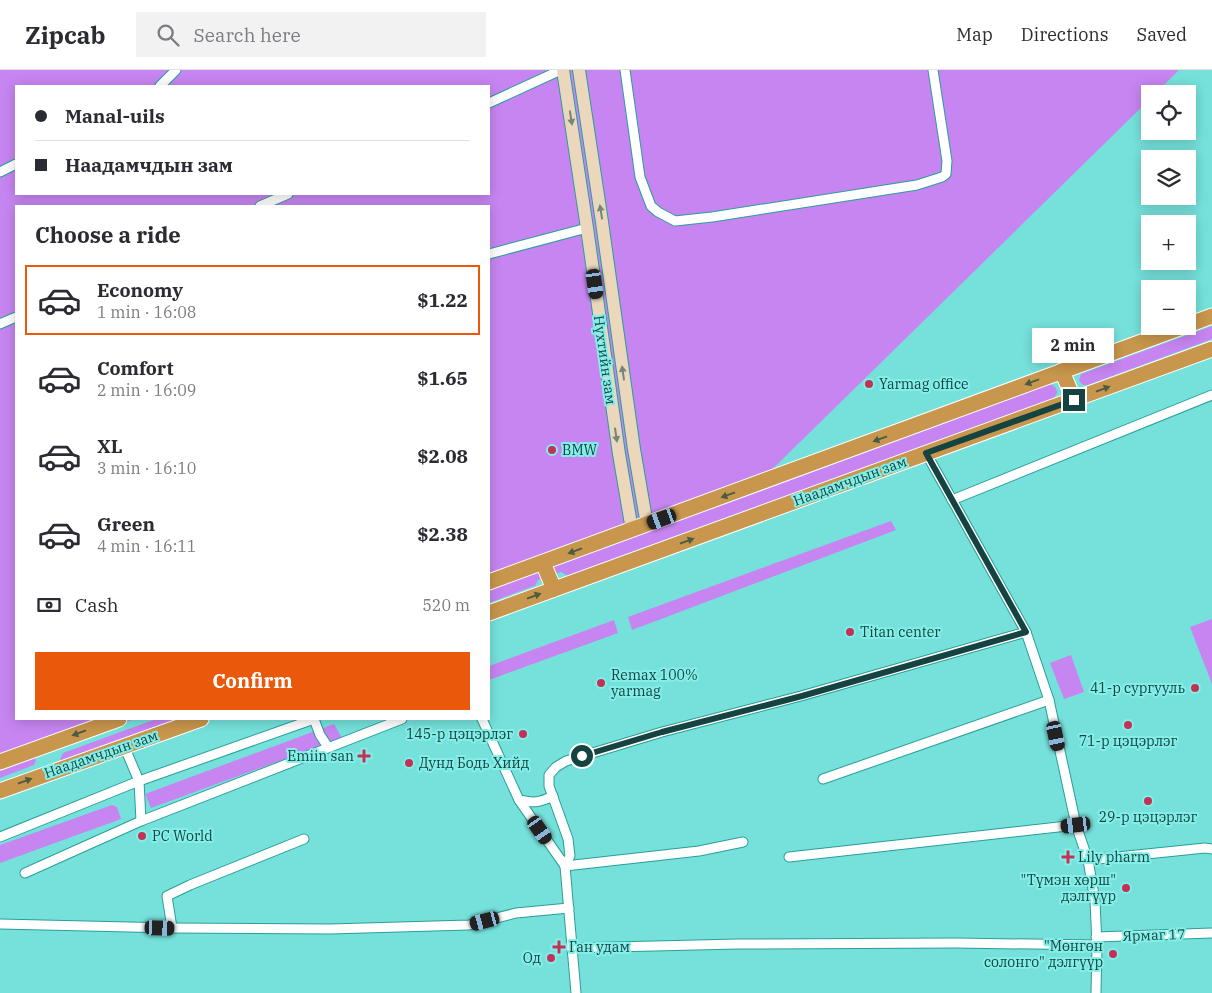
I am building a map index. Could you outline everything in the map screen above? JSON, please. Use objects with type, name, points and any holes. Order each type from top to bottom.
[{"type":"highway","points":[[1196,322],[1212,316]]},
{"type":"highway","points":[[490,582],[1161,335]]},
{"type":"highway","name":"Наадамчдын зам","points":[[490,613],[1212,349]]},
{"type":"highway","points":[[1062,371],[1074,400]]},
{"type":"highway","points":[[543,563],[554,589]]},
{"type":"highway","name":"Наадамчдын зам","points":[[0,762],[115,720]]},
{"type":"highway","name":"Наадамчдын зам","points":[[0,791],[198,720]]},
{"type":"highway","points":[[40,748],[50,772]]},
{"type":"main road","name":"Нүхтийн зам","points":[[562,70],[632,530]]},
{"type":"main road","name":"Нүхтийн зам","points":[[579,70],[634,449],[647,525]]},
{"type":"street","points":[[161,85],[176,70]]},
{"type":"street","points":[[490,103],[562,70]]},
{"type":"street","points":[[625,70],[640,176],[651,206],[658,212],[675,220],[712,217],[917,185],[942,177],[946,174],[947,161],[934,70]]},
{"type":"street","points":[[0,172],[15,164]]},
{"type":"street","points":[[262,205],[286,195]]},
{"type":"street","points":[[490,254],[587,228]]},
{"type":"street","points":[[0,324],[15,317]]},
{"type":"street","points":[[952,500],[1212,395]]},
{"type":"street","points":[[926,453],[1026,632],[1049,700],[1076,825],[1088,860],[1095,901],[1097,941],[1096,993]]},
{"type":"street","points":[[564,866],[570,856],[568,839],[549,786],[550,775],[556,767],[566,761],[662,732],[802,696],[1026,632]]},
{"type":"street","points":[[823,779],[1049,700]]},
{"type":"street","points":[[0,837],[139,781],[311,720]]},
{"type":"street","points":[[314,720],[320,735],[328,747]]},
{"type":"street","points":[[25,873],[141,821],[399,720]]},
{"type":"street","points":[[482,720],[519,800],[564,866],[576,993]]},
{"type":"street","points":[[124,746],[139,781],[141,821]]},
{"type":"street","points":[[519,800],[532,803],[553,796]]},
{"type":"street","points":[[789,857],[1076,825]]},
{"type":"street","points":[[172,928],[167,896],[304,839]]},
{"type":"street","points":[[564,866],[700,851],[743,842]]},
{"type":"street","points":[[1088,860],[1205,848],[1212,849]]},
{"type":"street","points":[[0,924],[330,929],[470,925],[516,913],[569,908]]},
{"type":"street","name":"Ярмаг 17","points":[[571,948],[748,944],[1097,941],[1212,933]]},
{"type":"shaded area","points":[[0,70],[1179,70],[1164,85],[1141,85],[1141,108],[745,496],[1049,384],[1057,390],[1055,397],[568,576],[561,572],[538,580],[535,586],[490,603],[490,205],[15,205],[15,720],[132,720],[0,765]]},
{"type":"shaded area","points":[[1212,326],[1212,339],[1088,385],[1082,384],[1079,380],[1081,374],[1187,335],[1196,335],[1196,332]]},
{"type":"shaded area","points":[[891,521],[896,530],[632,630],[628,617]]},
{"type":"shaded area","points":[[1212,619],[1212,684],[1190,627]]},
{"type":"shaded area","points":[[614,620],[618,633],[490,680],[490,666]]},
{"type":"shaded area","points":[[1071,655],[1084,692],[1064,699],[1050,663]]},
{"type":"shaded area","points":[[153,720],[173,720],[63,761],[60,760],[63,753]]},
{"type":"shaded area","points":[[334,724],[342,738],[151,808],[145,794]]},
{"type":"shaded area","points":[[34,757],[36,760],[34,765],[0,778],[0,769]]},
{"type":"shaded area","points":[[112,805],[117,807],[121,819],[0,863],[0,845]]},
{"type":"place","name":"Yarmag office","points":[[869,384]]},
{"type":"place","name":"BMW","points":[[552,450]]},
{"type":"place","name":"Titan center","points":[[850,632]]},
{"type":"place","name":"Remax 100% yarmag","points":[[601,683]]},
{"type":"place","name":"41-р сургууль","points":[[1195,688]]},
{"type":"place","name":"71-р цэцэрлэг","points":[[1128,725]]},
{"type":"place","name":"145-р цэцэрлэг","points":[[523,734]]},
{"type":"place","name":"Emiin san","points":[[364,756]]},
{"type":"place","name":"Дунд Бодь Хийд","points":[[409,763]]},
{"type":"place","name":"29-р цэцэрлэг","points":[[1148,801]]},
{"type":"place","name":"PC World","points":[[142,836]]},
{"type":"place","name":"Lily pharm","points":[[1068,857]]},
{"type":"place","name":"\"Түмэн хөрш\" дэлгүүр","points":[[1126,888]]},
{"type":"place","name":"Ган удам","points":[[559,947]]},
{"type":"place","name":"\"Мөнгөн солонго\" дэлгүүр","points":[[1113,954]]},
{"type":"place","name":"Од","points":[[551,958]]},
{"type":"route","points":[[582,756],[662,732],[802,696],[1026,632],[926,453],[1074,400]]}]
